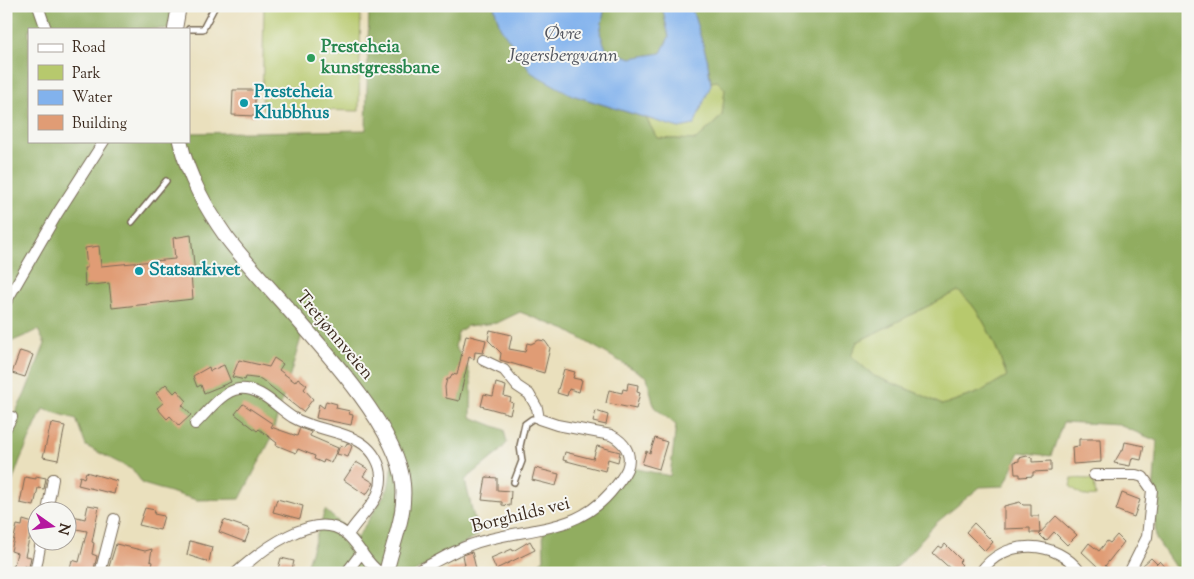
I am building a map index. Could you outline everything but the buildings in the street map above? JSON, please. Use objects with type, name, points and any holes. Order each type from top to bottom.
[{"type":"street","points":[[38,6],[46,28]]},
{"type":"street","points":[[176,28],[179,6]]},
{"type":"street","points":[[6,302],[57,214],[103,142]]},
{"type":"street","name":"Tretjønnveien","points":[[180,142],[191,177],[211,214],[227,238],[356,391],[388,440],[400,467],[404,495],[401,524],[386,573]]},
{"type":"street","points":[[483,360],[504,370],[517,386],[529,394],[537,408],[539,419]]},
{"type":"street","points":[[195,424],[228,394],[244,389],[263,396],[307,425],[363,444],[378,463],[381,481],[375,498],[348,535]]},
{"type":"street","points":[[6,428],[12,417]]},
{"type":"street","name":"Borghilds vei","points":[[412,573],[482,541],[558,526],[583,517],[604,500],[619,483],[628,466],[629,458],[627,448],[619,440],[611,435],[557,425],[539,419]]},
{"type":"street","points":[[1094,475],[1136,475],[1143,477],[1152,490],[1147,537],[1129,573]]},
{"type":"street","points":[[49,502],[53,479]]},
{"type":"street","points":[[100,573],[114,519]]},
{"type":"street","points":[[236,573],[269,547],[317,525],[338,528],[348,535],[373,568],[381,573]]},
{"type":"street","points":[[980,573],[1002,553],[1017,547],[1030,546],[1060,553],[1072,562],[1081,573]]},
{"type":"street","points":[[35,573],[39,552]]},
{"type":"street","points":[[346,573],[362,552]]},
{"type":"lane","points":[[190,29],[203,29],[215,6]]},
{"type":"lane","points":[[132,222],[166,181]]},
{"type":"lane","name":"Borghilds vei","points":[[514,482],[522,460],[520,446],[525,424],[532,419],[539,419]]},
{"type":"green space","points":[[6,6],[185,6],[181,28],[28,28],[28,142],[190,142],[190,133],[366,130],[369,6],[494,6],[500,27],[572,95],[646,118],[657,138],[696,140],[722,116],[725,89],[717,81],[711,82],[707,58],[691,6],[1188,6],[1188,573],[1179,573],[1156,539],[1153,495],[1157,441],[1119,425],[1063,422],[1051,456],[1020,452],[1004,486],[980,487],[936,523],[899,565],[888,573],[845,573],[826,566],[810,573],[526,573],[544,559],[543,532],[594,506],[628,467],[670,476],[676,425],[654,407],[647,377],[566,330],[520,312],[497,323],[467,326],[458,332],[455,347],[466,365],[471,380],[471,417],[504,430],[507,443],[497,454],[465,480],[478,535],[413,573],[304,573],[325,510],[357,538],[388,489],[395,448],[304,328],[270,441],[240,499],[197,500],[143,484],[133,470],[86,446],[76,419],[43,409],[20,460],[6,499],[6,430],[24,396],[45,344],[38,330],[6,344]],"holes":[[[958,291],[975,308],[988,330],[1007,376],[980,392],[942,405],[874,376],[851,356],[857,342]]]},
{"type":"green space","name":"Presteheia kunstgressbane","points":[[264,6],[361,6],[359,111],[262,109]]},
{"type":"green space","points":[[605,6],[662,6],[669,37],[661,53],[631,58],[606,49],[600,33]]},
{"type":"green space","points":[[717,81],[725,88],[722,116],[696,140],[657,138],[646,118],[679,128],[694,125],[711,82]]},
{"type":"green space","points":[[958,291],[975,308],[982,319],[1007,376],[980,392],[942,405],[874,376],[851,356],[857,342]]},
{"type":"green space","points":[[1072,478],[1090,479],[1094,482],[1096,496],[1085,496],[1076,491],[1070,486]]},
{"type":"water","name":"Øvre Jegersbergvann","points":[[494,6],[605,6],[600,33],[606,49],[631,58],[661,53],[669,37],[662,6],[691,6],[707,58],[711,85],[694,125],[679,128],[572,95],[532,73],[500,27]]},
{"type":"place","name":"Presteheia kunstgressbane","points":[[311,58]]},
{"type":"place","name":"Presteheia Klubbhus","points":[[244,103]]},
{"type":"place","name":"Statsarkivet","points":[[139,271]]}]
